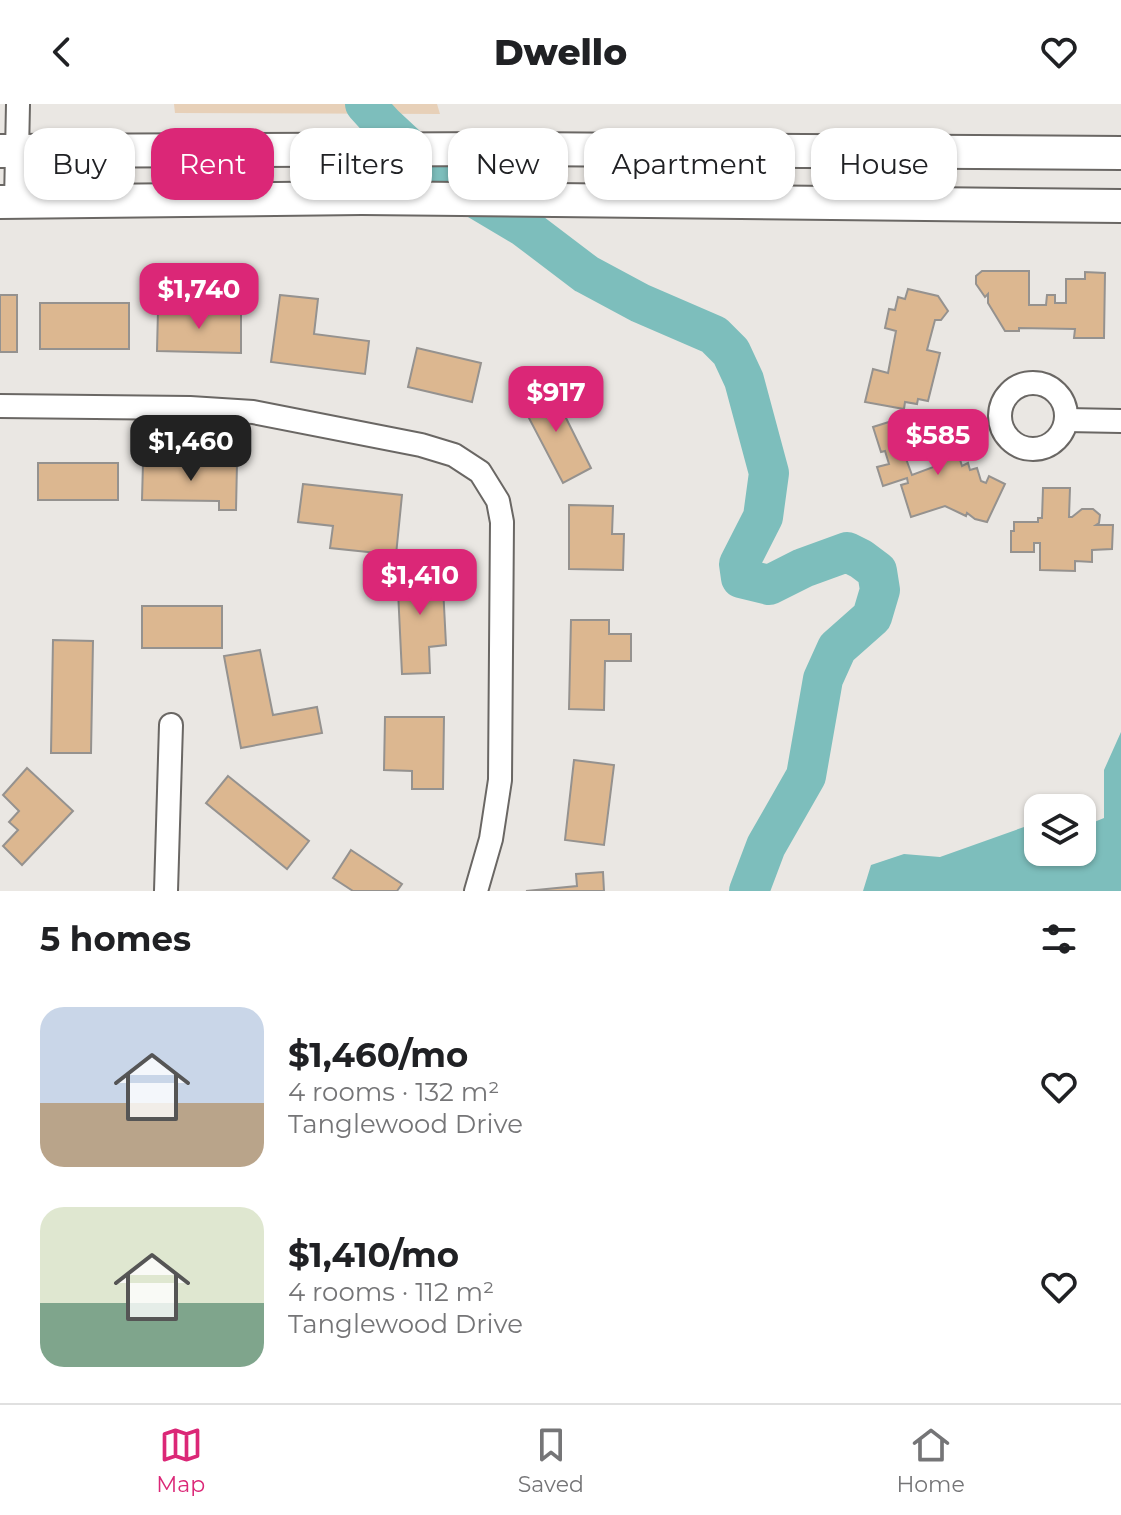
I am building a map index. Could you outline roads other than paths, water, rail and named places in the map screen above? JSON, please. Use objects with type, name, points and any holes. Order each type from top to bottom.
[{"type":"main road","points":[[9,151],[507,149],[1121,153]]},
{"type":"main road","points":[[8,202],[362,198],[1121,206]]},
{"type":"street","points":[[8,202],[9,151],[18,104]]},
{"type":"street","points":[[0,406],[190,408],[253,412],[421,445],[454,455],[480,472],[498,501],[502,522],[502,675],[500,780],[491,839],[476,891]]},
{"type":"street","points":[[1066,420],[1121,421]]},
{"type":"street","points":[[166,891],[171,725]]},
{"type":"water","points":[[1121,732],[1121,891],[863,891],[871,865],[904,854],[940,857],[1024,827],[1024,866],[1096,866],[1096,821],[1104,818],[1104,770]]},
{"type":"waterway","points":[[365,104],[440,177],[524,227],[586,274],[640,303],[714,335],[731,352],[744,380],[769,473],[763,517],[739,564],[741,578],[769,585],[803,568],[847,552],[877,571],[880,590],[872,617],[837,648],[823,679],[806,776],[766,846],[749,891]]}]
